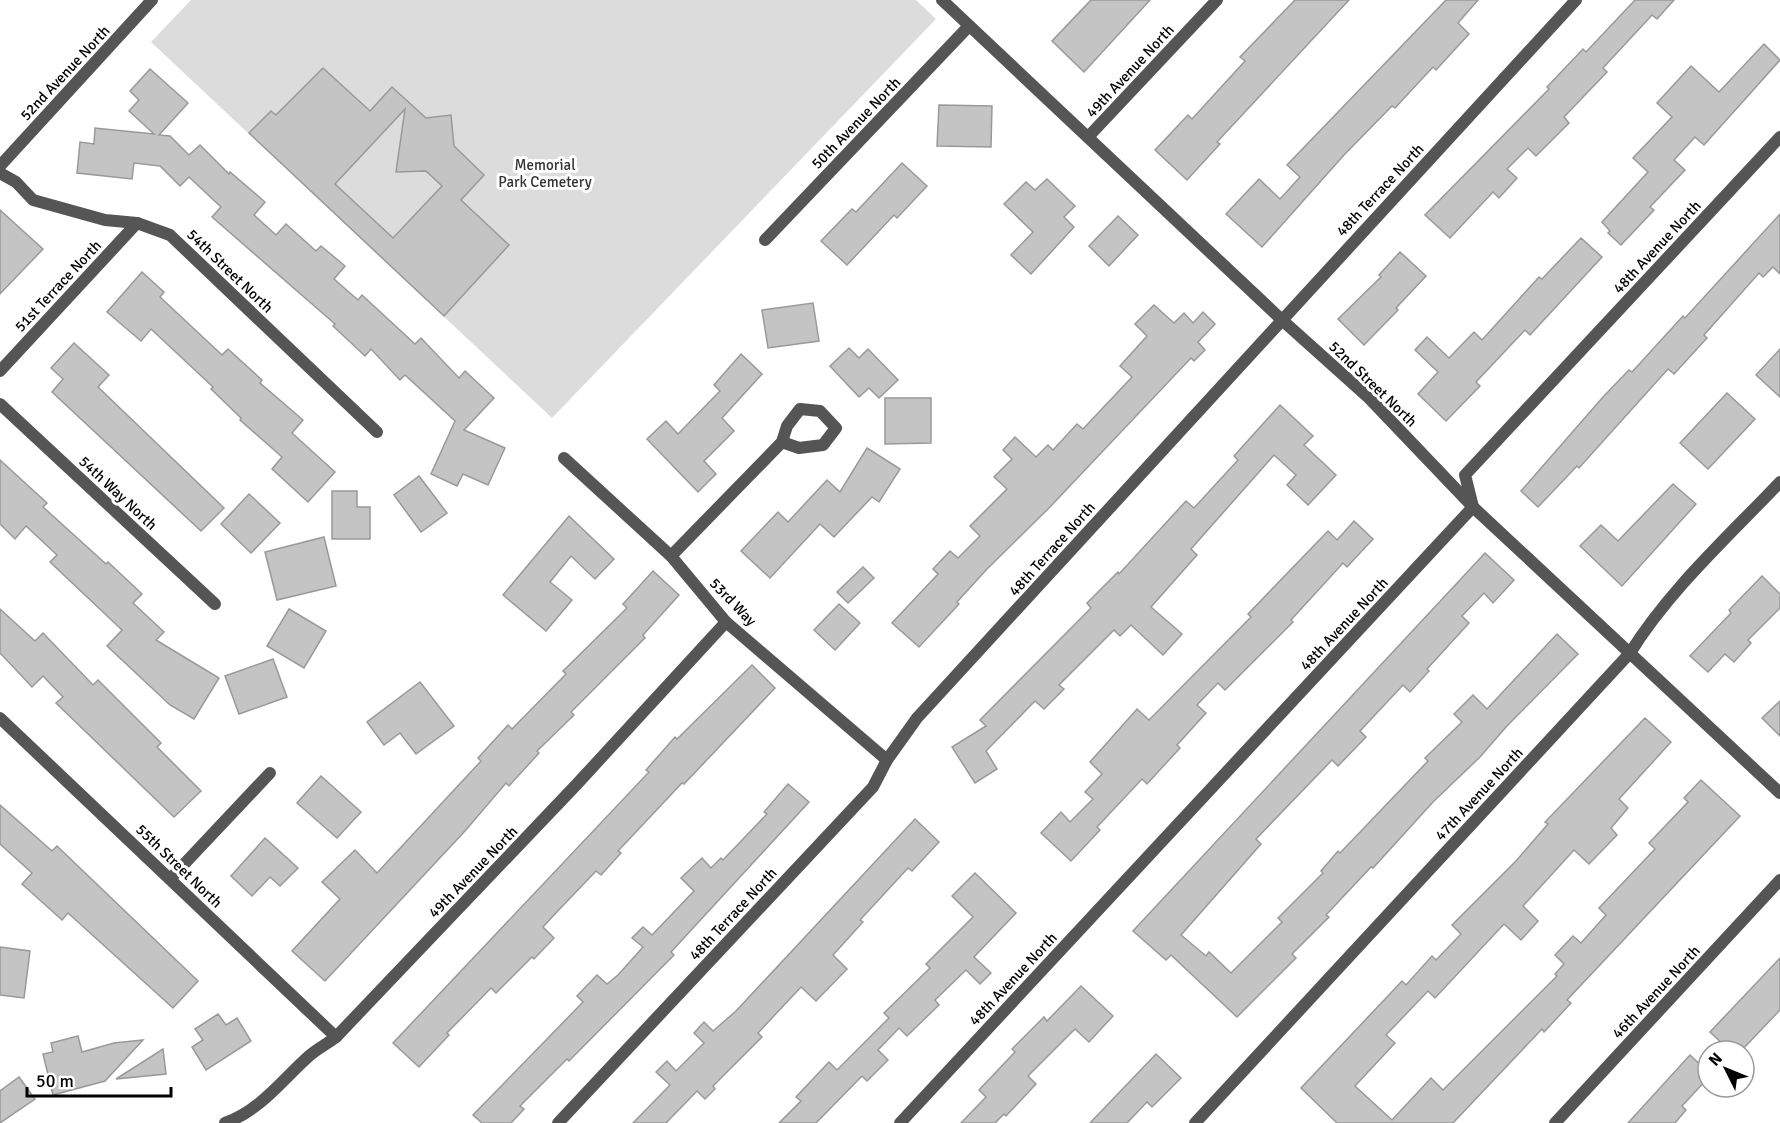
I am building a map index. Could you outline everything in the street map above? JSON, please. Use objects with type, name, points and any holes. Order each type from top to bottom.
[{"type":"street","name":"52nd Avenue North","points":[[0,166],[152,0]]},
{"type":"street","name":"52nd Street North","points":[[942,0],[1282,320],[1369,398],[1473,507],[1780,793]]},
{"type":"street","name":"49th Avenue North","points":[[1089,136],[1217,0]]},
{"type":"street","name":"48th Terrace North","points":[[558,1123],[873,787],[887,760],[918,718],[1576,0]]},
{"type":"street","name":"50th Avenue North","points":[[765,240],[969,26]]},
{"type":"street","name":"48th Avenue North","points":[[900,1123],[1473,507],[1465,475],[1780,137]]},
{"type":"street","name":"54th Street North","points":[[0,173],[16,182],[33,200],[105,220],[137,222],[170,235],[377,432]]},
{"type":"street","name":"51st Terrace North","points":[[0,371],[137,222]]},
{"type":"street","name":"54th Way North","points":[[0,404],[215,604]]},
{"type":"street","points":[[671,556],[782,442]]},
{"type":"street","name":"53rd Way","points":[[564,458],[671,556],[726,622],[887,760]]},
{"type":"street","name":"47th Avenue North","points":[[1195,1123],[1630,653],[1644,631],[1674,594],[1780,482]]},
{"type":"street","name":"49th Avenue North","points":[[225,1123],[241,1118],[275,1091],[309,1056],[336,1037],[577,784],[726,622]]},
{"type":"street","name":"55th Street North","points":[[0,718],[336,1037]]},
{"type":"street","points":[[171,878],[270,773]]},
{"type":"street","name":"46th Avenue North","points":[[1555,1123],[1780,880]]},
{"type":"green space","name":"Memorial Park Cemetery","points":[[191,0],[916,0],[936,19],[552,418],[151,42]]},
{"type":"building","points":[[1091,0],[1150,0],[1084,72],[1052,41]]},
{"type":"building","points":[[1295,0],[1349,0],[1217,142],[1220,144],[1187,180],[1155,150],[1188,115],[1192,119],[1245,61],[1240,57]]},
{"type":"building","points":[[1446,0],[1478,0],[1458,23],[1469,34],[1436,70],[1433,67],[1395,108],[1392,106],[1344,155],[1262,247],[1226,214],[1259,179],[1280,199],[1300,177],[1287,165]]},
{"type":"building","points":[[1635,0],[1674,0],[1657,19],[1652,15],[1603,68],[1607,72],[1564,117],[1569,123],[1536,156],[1528,148],[1507,169],[1517,178],[1499,198],[1493,192],[1450,238],[1425,215],[1549,89],[1547,87],[1583,49],[1586,52]]},
{"type":"building","points":[[1764,44],[1780,60],[1704,145],[1695,137],[1674,160],[1685,170],[1650,207],[1654,210],[1621,245],[1608,233],[1610,231],[1602,222],[1648,172],[1633,158],[1672,117],[1657,103],[1691,66],[1719,92]]},
{"type":"building","points":[[323,68],[370,111],[392,87],[426,118],[451,115],[454,146],[484,175],[461,200],[509,245],[444,316],[249,133],[271,111],[276,115]],"holes":[[[405,109],[396,172],[426,171],[442,186],[393,238],[335,184]]]},
{"type":"building","points":[[150,69],[188,103],[159,135],[170,136],[189,155],[200,145],[229,174],[230,172],[265,202],[254,215],[276,235],[286,224],[316,251],[321,246],[345,266],[334,279],[358,300],[362,295],[415,344],[421,338],[459,378],[465,371],[494,398],[464,430],[505,448],[488,485],[463,474],[457,486],[431,474],[455,421],[405,375],[400,380],[371,349],[365,356],[333,326],[335,324],[212,217],[221,207],[189,177],[180,186],[160,166],[134,163],[132,179],[77,173],[80,142],[94,144],[95,128],[154,134],[129,111],[139,100],[130,91]]},
{"type":"building","points":[[939,105],[992,106],[991,147],[937,146]]},
{"type":"building","points":[[902,163],[927,186],[897,218],[894,215],[847,265],[821,241],[852,209],[856,212]]},
{"type":"building","points":[[1047,179],[1075,206],[1064,217],[1074,227],[1031,274],[1011,255],[1033,232],[1004,204],[1026,182],[1035,190]]},
{"type":"building","points":[[0,210],[43,249],[0,294]]},
{"type":"building","points":[[1780,214],[1780,274],[1773,267],[1763,277],[1759,273],[1704,335],[1707,338],[1674,374],[1668,369],[1579,468],[1577,466],[1538,507],[1521,491],[1603,397],[1629,370],[1632,372],[1683,316],[1685,318]]},
{"type":"building","points":[[1118,216],[1138,235],[1109,266],[1089,246]]},
{"type":"building","points":[[1581,238],[1602,257],[1530,335],[1525,330],[1476,382],[1480,386],[1446,421],[1418,394],[1438,372],[1415,350],[1427,337],[1449,358],[1474,332],[1482,340],[1539,277],[1542,279]]},
{"type":"building","points":[[1400,252],[1426,276],[1396,308],[1398,310],[1364,345],[1338,319],[1381,277],[1379,275]]},
{"type":"building","points":[[142,272],[164,292],[160,297],[222,355],[228,349],[262,380],[260,383],[303,420],[292,433],[335,472],[308,502],[272,469],[282,457],[240,420],[241,418],[211,389],[213,387],[151,329],[141,341],[107,312]]},
{"type":"building","points":[[813,303],[819,341],[768,348],[762,310]]},
{"type":"building","points":[[1154,305],[1174,323],[1184,313],[1193,323],[1203,312],[1215,324],[1198,342],[1205,350],[1194,361],[1191,358],[1049,508],[987,569],[957,602],[959,604],[919,647],[892,623],[938,574],[933,569],[950,551],[958,558],[980,536],[970,526],[1007,489],[994,477],[1012,459],[1003,450],[1015,437],[1036,457],[1048,445],[1053,450],[1077,424],[1083,429],[1132,377],[1120,366],[1147,336],[1135,324]]},
{"type":"building","points":[[74,343],[109,375],[98,387],[224,508],[201,531],[52,392],[63,379],[51,368]]},
{"type":"building","points":[[849,348],[859,358],[868,349],[898,380],[879,398],[869,388],[859,397],[830,366]]},
{"type":"building","points":[[1780,349],[1780,397],[1756,375]]},
{"type":"building","points":[[741,354],[762,374],[722,418],[734,431],[704,461],[716,474],[698,492],[647,439],[666,421],[678,434],[720,391],[714,385]]},
{"type":"building","points":[[1727,393],[1755,419],[1708,469],[1680,443]]},
{"type":"building","points":[[885,398],[931,398],[931,443],[885,444]]},
{"type":"building","points":[[1280,405],[1313,436],[1304,445],[1336,475],[1308,505],[1287,485],[1296,475],[1274,455],[1191,549],[1197,555],[1151,607],[1182,634],[1163,655],[1131,625],[1120,636],[1114,630],[1059,685],[1064,689],[1044,709],[1035,701],[986,751],[997,769],[975,783],[952,747],[986,726],[980,720],[1091,608],[1087,603],[1118,572],[1119,574],[1186,501],[1194,508],[1238,460],[1234,456]]},
{"type":"building","points":[[867,448],[900,469],[879,502],[872,497],[834,537],[820,524],[770,578],[741,551],[778,512],[788,522],[827,480],[840,492]]},
{"type":"building","points":[[0,460],[47,503],[43,507],[142,594],[133,603],[164,632],[156,640],[219,678],[194,719],[170,705],[107,646],[122,630],[50,562],[57,555],[26,526],[15,539],[0,524]]},
{"type":"building","points":[[419,476],[447,513],[421,532],[394,495]]},
{"type":"building","points":[[1673,484],[1696,504],[1622,586],[1580,546],[1601,525],[1618,541]]},
{"type":"building","points":[[332,491],[357,491],[357,507],[370,507],[370,539],[332,539]]},
{"type":"building","points":[[249,494],[280,523],[251,553],[221,524]]},
{"type":"building","points":[[569,516],[614,559],[595,579],[571,556],[550,582],[572,600],[546,631],[503,595]]},
{"type":"building","points":[[1354,521],[1373,539],[1347,567],[1343,563],[1291,620],[1293,622],[1225,690],[1218,683],[1197,705],[1206,713],[1177,745],[1180,748],[1147,784],[1142,779],[1097,827],[1100,830],[1071,861],[1041,833],[1061,812],[1070,822],[1093,799],[1085,792],[1102,774],[1090,762],[1137,709],[1149,720],[1251,617],[1248,614],[1328,531],[1337,540]]},
{"type":"building","points":[[324,537],[336,586],[277,600],[265,552]]},
{"type":"building","points":[[1485,553],[1514,580],[1493,603],[1484,593],[1462,616],[1469,623],[1427,669],[1429,671],[1410,692],[1403,685],[1360,731],[1366,737],[1338,766],[1332,760],[1256,839],[1261,844],[1181,935],[1206,956],[1209,952],[1231,973],[1282,922],[1278,918],[1323,873],[1321,871],[1338,851],[1340,853],[1428,761],[1425,758],[1462,722],[1454,714],[1473,695],[1487,709],[1557,634],[1578,654],[1506,727],[1480,757],[1433,802],[1373,868],[1371,867],[1326,915],[1329,917],[1292,954],[1296,958],[1237,1017],[1171,955],[1166,960],[1133,931]]},
{"type":"building","points":[[863,567],[874,578],[848,603],[837,592]]},
{"type":"building","points":[[653,571],[679,595],[643,635],[645,638],[571,712],[574,715],[537,751],[539,753],[509,786],[506,783],[465,831],[325,981],[292,951],[340,899],[322,882],[355,850],[377,873],[481,761],[478,758],[508,725],[512,729],[566,674],[563,671],[627,608],[623,604]]},
{"type":"building","points":[[1762,576],[1780,594],[1780,608],[1748,640],[1751,643],[1734,662],[1725,654],[1708,672],[1690,656]]},
{"type":"building","points":[[839,604],[860,623],[835,650],[814,630]]},
{"type":"building","points":[[0,609],[35,641],[43,633],[93,685],[98,680],[161,743],[157,747],[201,791],[174,817],[56,703],[63,697],[43,676],[32,687],[0,653]]},
{"type":"building","points":[[289,609],[326,631],[304,668],[267,646]]},
{"type":"building","points":[[273,659],[287,697],[239,714],[225,676]]},
{"type":"building","points":[[752,665],[775,688],[618,851],[621,853],[601,875],[596,871],[543,927],[554,938],[496,993],[491,988],[447,1033],[449,1035],[419,1067],[393,1043],[649,772],[646,770],[675,737],[677,739]]},
{"type":"building","points":[[420,682],[454,726],[416,754],[400,733],[384,745],[367,722]]},
{"type":"building","points":[[1780,701],[1780,736],[1762,718]]},
{"type":"building","points":[[1645,718],[1671,742],[1619,799],[1628,808],[1611,828],[1617,835],[1589,864],[1574,850],[1523,906],[1538,921],[1521,940],[1504,924],[1435,998],[1428,991],[1386,1035],[1395,1043],[1355,1086],[1392,1120],[1431,1078],[1443,1090],[1557,976],[1555,974],[1564,964],[1555,955],[1573,936],[1581,943],[1606,915],[1599,908],[1655,849],[1649,843],[1688,802],[1684,798],[1701,780],[1740,816],[1567,1000],[1571,1003],[1544,1032],[1542,1029],[1453,1123],[1337,1123],[1301,1088],[1402,981],[1406,985],[1432,956],[1436,960],[1461,934],[1452,925],[1516,861],[1548,824],[1545,822]]},
{"type":"building","points":[[321,776],[361,812],[337,838],[297,803]]},
{"type":"building","points":[[788,784],[809,802],[671,952],[674,955],[569,1061],[567,1059],[520,1106],[524,1109],[511,1123],[482,1123],[473,1115],[583,1002],[577,996],[597,975],[607,984],[618,975],[643,947],[632,938],[643,927],[652,935],[694,891],[681,878],[702,858],[711,868],[721,858],[723,860],[767,814],[764,812]]},
{"type":"building","points":[[0,805],[52,851],[57,846],[198,981],[173,1008],[68,913],[62,920],[22,884],[32,873],[0,844]]},
{"type":"building","points":[[915,819],[939,842],[912,871],[908,868],[860,920],[863,922],[833,955],[847,969],[816,1001],[801,987],[758,1033],[762,1037],[713,1086],[715,1089],[705,1099],[697,1091],[666,1123],[633,1123],[670,1085],[656,1072],[667,1061],[676,1071],[704,1043],[694,1033],[704,1022],[713,1031],[736,1011]]},
{"type":"building","points":[[265,838],[298,868],[280,886],[270,877],[252,896],[231,876]]},
{"type":"building","points":[[975,873],[1016,913],[974,957],[991,973],[980,984],[966,970],[935,1000],[939,1005],[907,1036],[899,1028],[878,1050],[888,1060],[867,1081],[862,1076],[816,1123],[779,1123],[801,1101],[796,1097],[829,1062],[837,1070],[889,1018],[884,1013],[930,968],[926,964],[973,917],[952,896]]},
{"type":"building","points":[[0,947],[30,951],[24,998],[0,995]]},
{"type":"building","points":[[1780,958],[1780,1010],[1752,1039],[1717,1039],[1710,1032]]},
{"type":"building","points":[[1081,986],[1113,1016],[1089,1042],[1075,1029],[1028,1076],[1036,1084],[1006,1116],[1004,1114],[995,1123],[961,1123],[986,1097],[979,1090],[1015,1052],[1012,1049],[1044,1017],[1047,1021]]},
{"type":"building","points":[[218,1014],[226,1025],[237,1018],[251,1041],[206,1070],[192,1047],[203,1040],[195,1029]]},
{"type":"building","points":[[78,1036],[82,1052],[114,1043],[143,1040],[105,1081],[53,1095],[43,1054],[53,1052],[51,1043]]},
{"type":"building","points":[[163,1049],[166,1074],[116,1079]]},
{"type":"building","points":[[1156,1054],[1181,1078],[1152,1107],[1147,1102],[1127,1123],[1090,1123]]},
{"type":"building","points":[[1690,1055],[1696,1061],[1696,1091],[1682,1106],[1686,1110],[1675,1123],[1628,1123]]},
{"type":"building","points":[[19,1077],[35,1099],[0,1123],[0,1091]]}]
